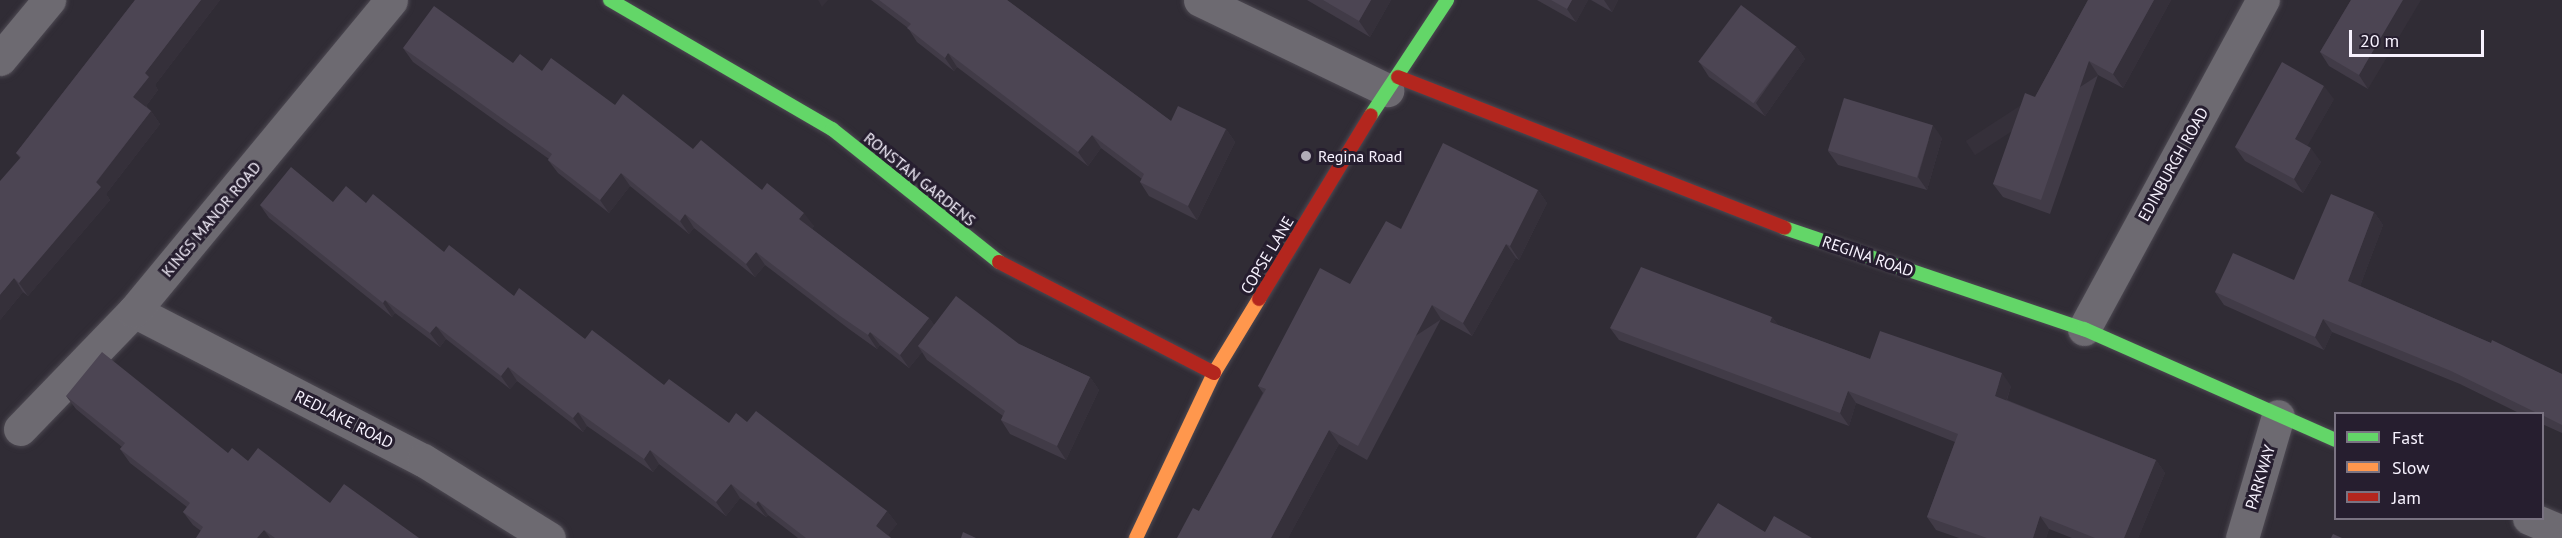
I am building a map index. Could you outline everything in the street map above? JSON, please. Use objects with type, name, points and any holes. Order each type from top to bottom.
[{"type":"street","points":[[0,59],[49,0]]},
{"type":"street","name":"KINGS MANOR ROAD","points":[[21,429],[134,311],[391,0]]},
{"type":"street","name":"RONSTAN GARDENS","points":[[610,0],[832,129],[990,257],[1214,373]]},
{"type":"street","points":[[1200,0],[1393,83]]},
{"type":"street","name":"COPSE LANE","points":[[1136,538],[1214,373],[1446,0]]},
{"type":"street","name":"EDINBURGH ROAD","points":[[2084,329],[2263,0]]},
{"type":"street","name":"REGINA ROAD","points":[[1393,83],[1727,208],[2084,329],[2334,439]]},
{"type":"street","name":"REDLAKE ROAD","points":[[134,311],[423,460],[549,538]]},
{"type":"street","name":"PARKWAY","points":[[2242,538],[2278,416]]},
{"type":"street","points":[[2532,520],[2562,532]]},
{"type":"building","points":[[135,0],[201,0],[145,73],[149,77],[133,97],[151,111],[96,182],[101,187],[19,283],[14,278],[0,295],[0,181],[21,157],[16,153]]},
{"type":"building","points":[[879,0],[1007,0],[1171,121],[1178,106],[1226,129],[1188,206],[1140,182],[1144,174],[1092,135],[1078,152],[948,53],[945,58],[907,28],[911,24]]},
{"type":"building","points":[[1323,0],[1371,0],[1359,21]]},
{"type":"building","points":[[1551,0],[1572,0],[1567,9]]},
{"type":"building","points":[[2088,0],[2154,0],[2113,74],[2089,61],[2041,200],[1993,184],[2025,93],[2035,97]]},
{"type":"building","points":[[2351,0],[2403,0],[2359,75],[2320,52]]},
{"type":"building","points":[[1741,5],[1796,47],[1753,103],[1698,62]]},
{"type":"building","points":[[434,6],[513,63],[520,54],[542,71],[551,58],[615,105],[623,94],[693,149],[701,140],[762,190],[767,183],[804,213],[799,219],[929,318],[900,355],[870,332],[868,335],[840,316],[756,252],[746,264],[685,214],[680,221],[621,173],[600,200],[548,160],[552,154],[403,48]]},
{"type":"building","points":[[2282,62],[2324,86],[2295,139],[2311,148],[2294,179],[2235,147]]},
{"type":"building","points":[[1844,98],[1933,125],[1917,178],[1828,151]]},
{"type":"building","points":[[1443,143],[1538,190],[1510,246],[1506,244],[1463,323],[1432,305],[1358,446],[1329,430],[1271,538],[1177,538],[1193,508],[1199,511],[1266,389],[1258,386],[1320,268],[1350,284],[1386,221],[1401,229]]},
{"type":"building","points":[[291,167],[333,202],[346,186],[366,203],[373,194],[444,252],[449,245],[514,296],[519,288],[585,339],[592,330],[664,385],[669,379],[729,423],[736,413],[747,422],[756,411],[887,511],[876,526],[891,538],[806,538],[758,501],[756,504],[731,484],[716,502],[650,450],[644,459],[578,412],[573,418],[508,367],[501,376],[436,326],[430,333],[385,300],[383,303],[260,205]]},
{"type":"building","points":[[2331,194],[2374,212],[2348,281],[2491,343],[2492,340],[2562,374],[2562,425],[2544,416],[2544,412],[2535,412],[2451,371],[2323,319],[2315,337],[2215,292],[2233,253],[2294,280]]},
{"type":"building","points":[[1641,267],[1772,317],[1770,322],[1870,359],[1880,331],[2002,373],[1995,396],[2156,460],[2124,538],[2095,538],[2040,516],[2033,538],[1987,538],[1927,517],[1958,434],[1848,391],[1840,413],[1610,328]]},
{"type":"building","points":[[956,296],[1019,344],[1090,377],[1057,446],[1001,420],[1005,411],[918,346]]},
{"type":"building","points":[[102,352],[228,453],[232,448],[248,461],[258,448],[330,503],[344,484],[419,538],[275,538],[264,530],[257,538],[196,538],[203,527],[183,512],[190,503],[120,449],[125,443],[66,396]]},
{"type":"building","points":[[1718,503],[1765,532],[1774,516],[1812,538],[1696,538]]},
{"type":"building","points":[[963,532],[976,538],[961,538]]},
{"type":"traffic: fast","points":[[610,0],[832,129],[999,262]]},
{"type":"traffic: fast","points":[[1371,115],[1447,0]]},
{"type":"traffic: fast","points":[[1785,228],[2084,329],[2334,439]]},
{"type":"traffic: slow","points":[[1136,538],[1214,373],[1259,299]]},
{"type":"traffic: jam","points":[[1398,77],[1785,228]]},
{"type":"traffic: jam","points":[[1259,299],[1371,115]]},
{"type":"traffic: jam","points":[[999,262],[1214,373]]},
{"type":"place","name":"Regina Road","points":[[1306,156]]}]
